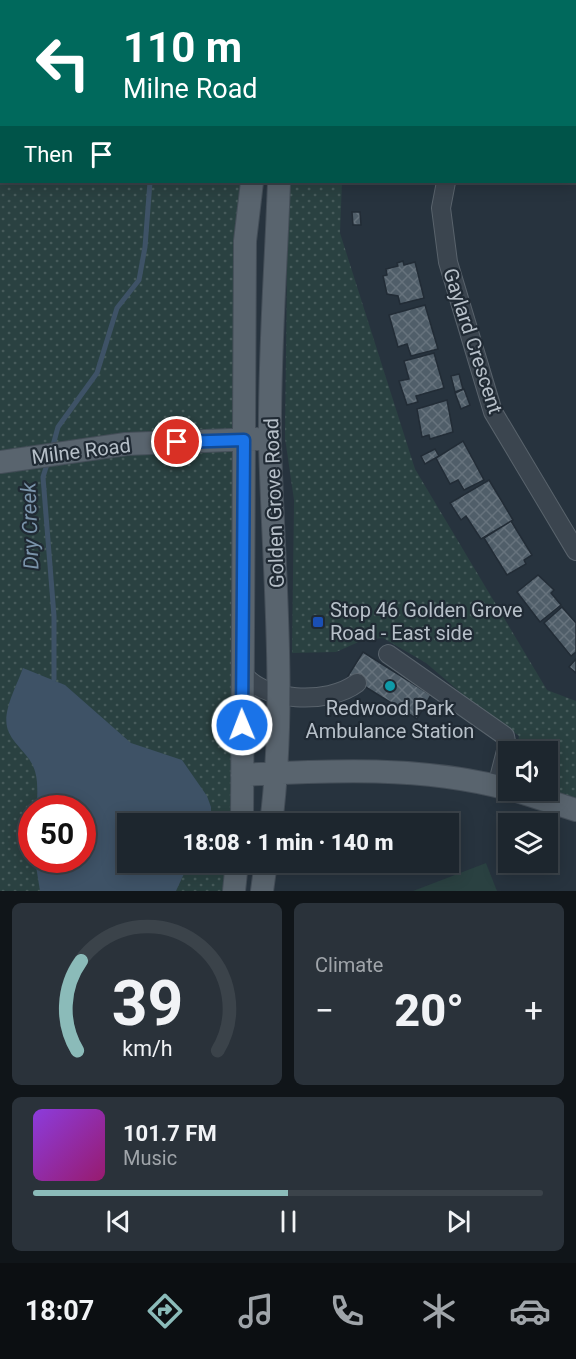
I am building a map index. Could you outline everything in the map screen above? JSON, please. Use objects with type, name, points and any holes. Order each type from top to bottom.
[{"type":"main road","name":"Golden Grove Road","points":[[242,813],[245,241],[252,183]]},
{"type":"main road","name":"Golden Grove Road","points":[[272,813],[277,773],[279,636],[270,439],[279,183]]},
{"type":"main road","name":"Milne Road","points":[[0,462],[126,444],[270,439]]},
{"type":"main road","points":[[242,775],[392,772],[454,777],[498,786]]},
{"type":"main road","points":[[548,801],[576,810]]},
{"type":"main road","points":[[234,891],[236,873]]},
{"type":"main road","points":[[262,891],[264,873]]},
{"type":"street","name":"Gaylard Crescent","points":[[446,183],[441,208],[448,262],[493,412],[576,551]]},
{"type":"street","points":[[388,654],[505,736],[506,741]]},
{"type":"street","points":[[241,671],[255,688],[278,695],[332,696],[345,692],[357,683]]},
{"type":"green space","points":[[0,183],[252,183],[242,813],[117,813],[117,873],[236,873],[234,891],[0,891]]},
{"type":"green space","points":[[288,183],[342,183],[340,233],[415,469],[547,690],[576,701],[576,800],[558,794],[558,741],[518,741],[519,736],[468,699],[426,663],[383,638],[363,640],[336,652],[292,653],[294,500],[285,438]]},
{"type":"green space","points":[[486,863],[497,891],[413,891]]},
{"type":"water","points":[[23,668],[65,685],[131,743],[182,760],[207,796],[211,813],[117,813],[117,873],[184,873],[176,891],[40,891],[37,873],[96,873],[96,795],[37,795],[35,771],[7,727],[9,705]]},
{"type":"building","points":[[352,212],[360,212],[361,225],[353,225]]},
{"type":"building","points":[[403,261],[404,265],[415,262],[424,298],[400,304],[398,296],[387,294],[383,276],[387,275],[386,269],[398,266],[397,263]]},
{"type":"building","points":[[425,305],[438,349],[411,356],[407,344],[398,347],[389,315]]},
{"type":"building","points":[[434,353],[444,388],[416,396],[418,402],[407,405],[399,381],[409,379],[404,361]]},
{"type":"building","points":[[459,374],[463,389],[455,392],[451,376]]},
{"type":"building","points":[[464,389],[470,405],[461,409],[455,393]]},
{"type":"building","points":[[447,400],[453,432],[430,439],[429,435],[422,437],[417,409]]},
{"type":"building","points":[[463,441],[484,480],[464,490],[458,480],[450,484],[436,458]]},
{"type":"building","points":[[435,449],[439,456],[425,464],[421,456]]},
{"type":"building","points":[[489,480],[513,520],[481,539],[466,516],[461,520],[450,503]]},
{"type":"building","points":[[511,521],[532,555],[524,560],[526,564],[507,575],[484,538]]},
{"type":"building","points":[[538,575],[554,590],[551,593],[561,605],[540,622],[517,592]]},
{"type":"building","points":[[562,607],[576,623],[576,652],[571,656],[544,623]]},
{"type":"building","name":"Redwood Park Ambulance Station","points":[[363,652],[431,695],[417,719],[348,676]]},
{"type":"building","points":[[576,659],[576,673],[569,667]]},
{"type":"waterway","name":"Dry Creek","points":[[52,449],[58,427],[97,373],[117,308],[139,280],[145,247],[150,183]]},
{"type":"waterway","name":"Dry Creek","points":[[48,461],[43,477],[54,616],[54,679]]},
{"type":"place","name":"Stop 46 Golden Grove Road - East side","points":[[318,622]]},
{"type":"place","name":"Redwood Park Ambulance Station","points":[[390,686]]},
{"type":"route","points":[[177,442],[244,440],[242,725]]}]
